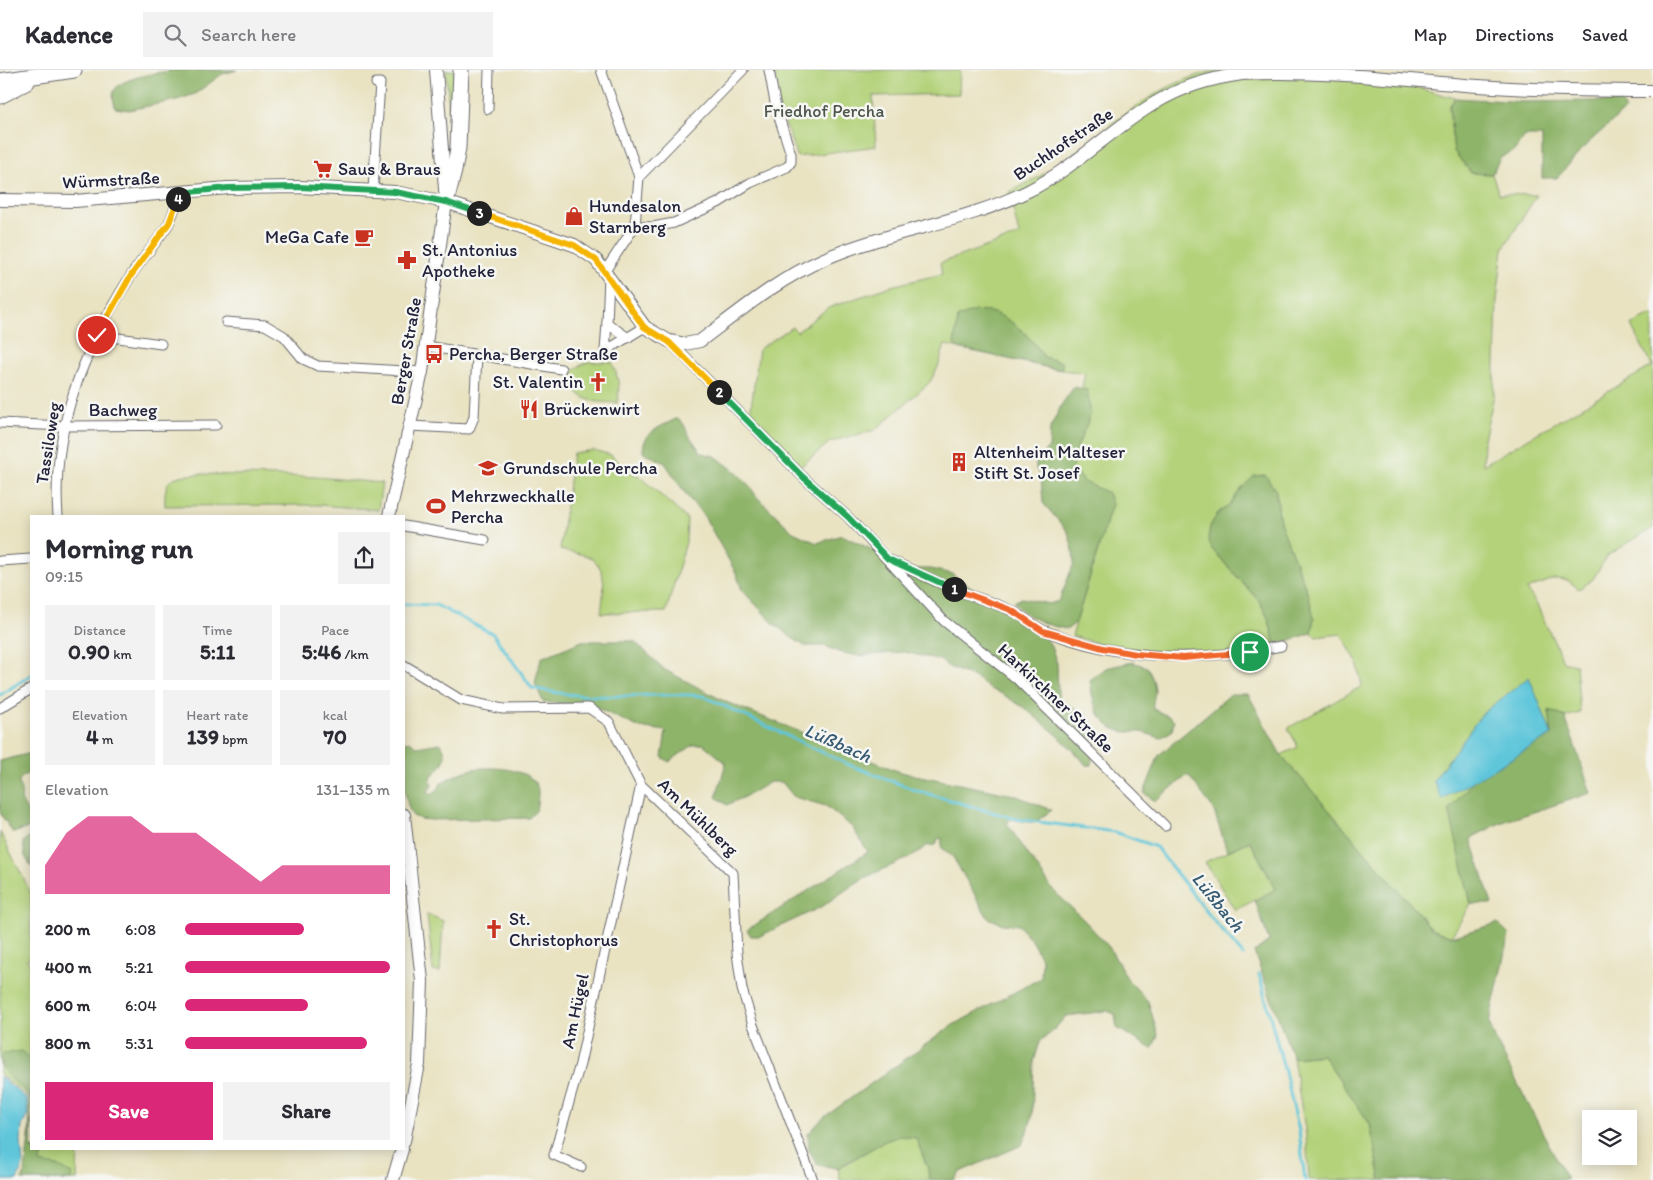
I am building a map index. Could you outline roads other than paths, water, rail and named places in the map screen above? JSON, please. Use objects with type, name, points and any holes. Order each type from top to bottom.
[{"type":"highway","points":[[446,202],[458,148],[462,70]]},
{"type":"highway","points":[[0,81],[67,71]]},
{"type":"highway","points":[[0,96],[17,86],[67,71]]},
{"type":"main road","name":"Berger Straße","points":[[389,515],[422,372],[446,202],[436,70]]},
{"type":"main road","name":"Buchhofstraße","points":[[669,342],[685,344],[700,341],[791,275],[825,258],[870,242],[939,224],[992,207],[1031,190],[1063,170],[1155,102],[1208,80],[1258,72],[1306,70],[1509,89],[1653,91]]},
{"type":"main road","name":"Würmstraße","points":[[0,200],[75,201],[228,188],[299,187],[395,192],[446,202]]},
{"type":"main road","points":[[446,202],[574,245],[596,260],[644,327],[669,342]]},
{"type":"main road","points":[[405,824],[422,982],[419,1064],[405,1136]]},
{"type":"main road","points":[[393,1180],[402,1150]]},
{"type":"street","points":[[488,109],[489,70]]},
{"type":"street","points":[[601,70],[640,177],[635,226],[607,274],[605,350],[644,327]]},
{"type":"street","points":[[640,177],[743,70]]},
{"type":"street","points":[[635,226],[653,227],[674,223],[718,203],[750,183],[787,167],[791,162],[791,154],[776,108],[769,70]]},
{"type":"street","points":[[373,190],[380,83],[376,82]]},
{"type":"street","name":"Tassiloweg","points":[[58,515],[56,495],[63,426],[76,380],[97,335],[130,277],[169,223],[180,193]]},
{"type":"street","points":[[226,322],[266,325],[284,336],[303,359],[318,366],[422,372]]},
{"type":"street","points":[[607,323],[628,338]]},
{"type":"street","points":[[97,335],[161,344]]},
{"type":"street","name":"Harkirchner Straße","points":[[669,342],[803,477],[848,517],[944,621],[1017,679],[1165,826]]},
{"type":"street","points":[[426,346],[562,369]]},
{"type":"street","points":[[410,426],[468,429],[474,417],[477,355]]},
{"type":"street","name":"Bachweg","points":[[0,423],[63,426],[216,425]]},
{"type":"street","points":[[405,526],[485,540]]},
{"type":"street","points":[[0,561],[30,559]]},
{"type":"street","points":[[888,559],[957,590],[1011,610],[1043,631],[1103,648],[1136,654],[1183,658],[1250,652],[1281,646]]},
{"type":"street","name":"Am Mühlberg","points":[[405,666],[461,700],[503,709],[589,708],[608,722],[641,785],[733,873],[737,953],[742,989],[753,1025],[813,1180]]},
{"type":"street","points":[[0,708],[30,690]]},
{"type":"street","name":"Am Hügel","points":[[581,1167],[554,1155],[580,1064],[641,785]]},
{"type":"water","points":[[1529,677],[1552,735],[1442,799],[1433,781],[1482,714]]},
{"type":"water","points":[[0,1076],[27,1099],[28,1114],[22,1126],[21,1142],[23,1165],[17,1180],[0,1180]]},
{"type":"waterway","name":"Lüßbach","points":[[405,604],[436,605],[493,634],[532,688],[587,696],[703,696],[847,764],[915,790],[1016,819],[1115,832],[1156,847],[1243,955]]},
{"type":"waterway","name":"Lüßbach","points":[[0,695],[30,676]]},
{"type":"waterway","name":"Lüßbach","points":[[1259,974],[1299,1131],[1305,1180]]},
{"type":"place","name":"Saus & Braus","points":[[323,169]]},
{"type":"place","name":"Hundesalon Starnberg","points":[[574,216]]},
{"type":"place","name":"MeGa Cafe","points":[[364,237]]},
{"type":"place","name":"St. Antonius Apotheke","points":[[407,260]]},
{"type":"place","name":"Percha, Berger Straße","points":[[434,354]]},
{"type":"place","name":"St. Valentin","points":[[598,382]]},
{"type":"place","name":"Brückenwirt","points":[[529,409]]},
{"type":"place","name":"Altenheim Malteser Stift St. Josef","points":[[959,462]]},
{"type":"place","name":"Grundschule Percha","points":[[488,468]]},
{"type":"place","name":"Mehrzweckhalle Percha","points":[[436,506]]},
{"type":"place","name":"St. Christophorus","points":[[494,929]]},
{"type":"park label","name":"Friedhof Percha","points":[[824,111]]}]
